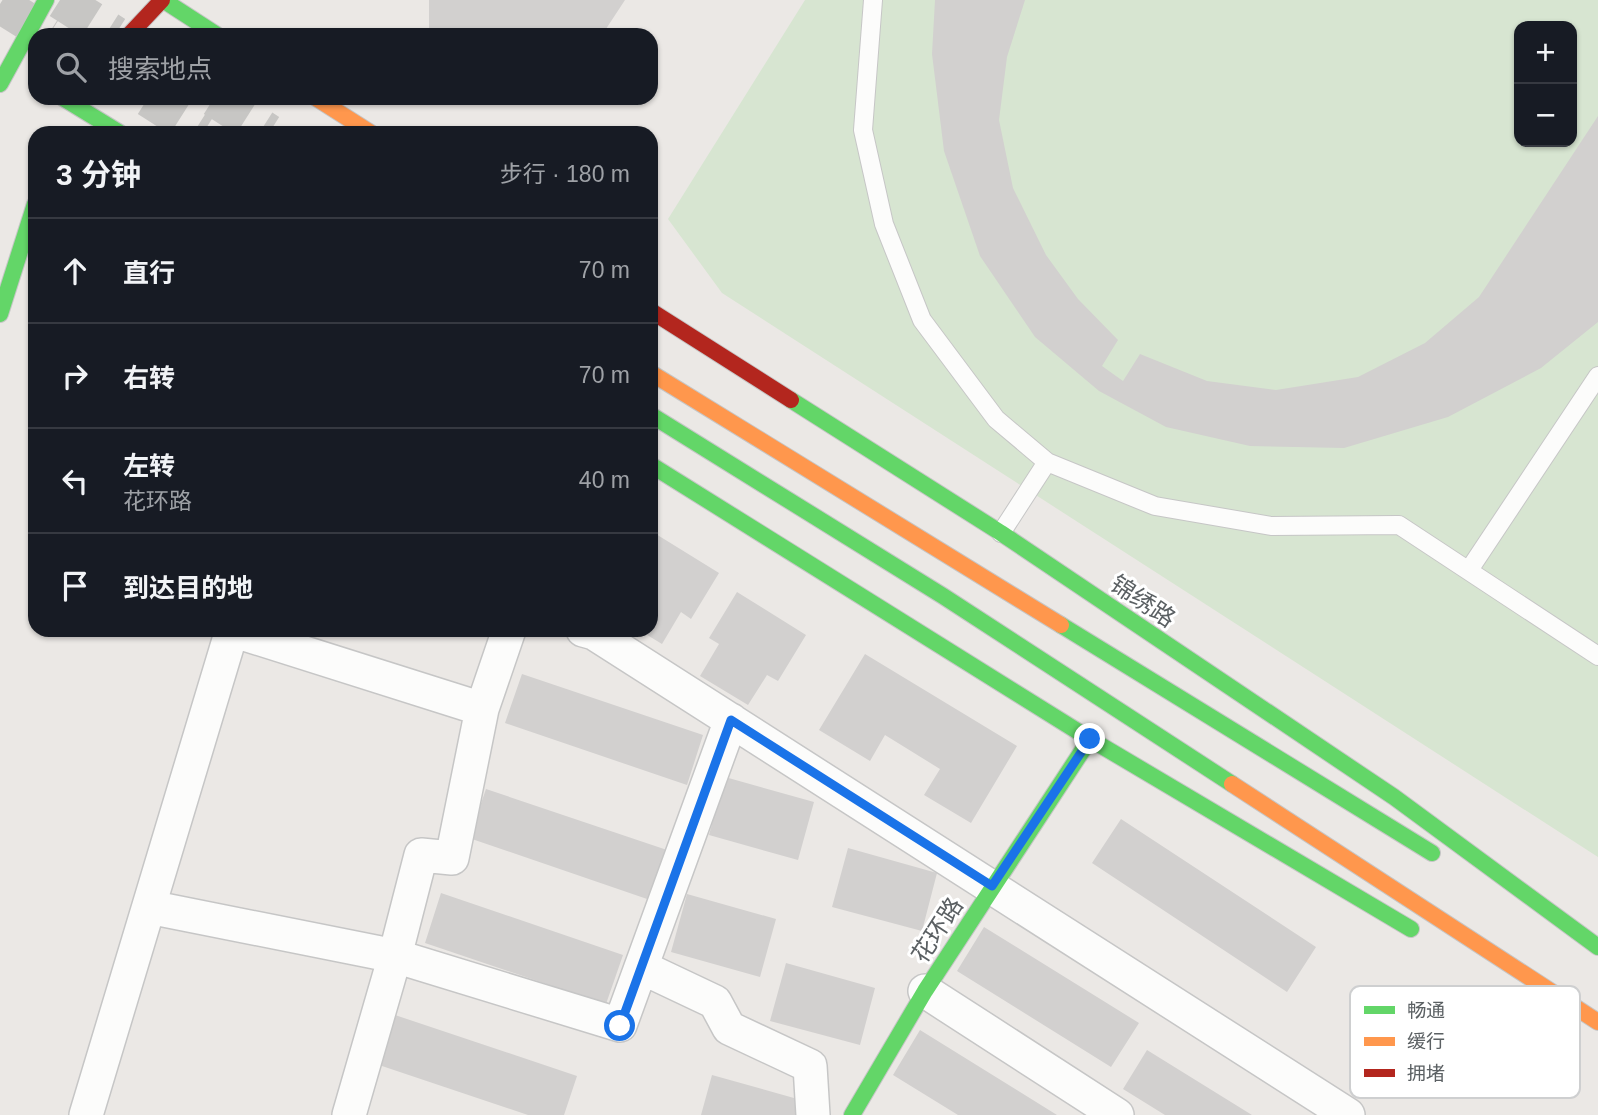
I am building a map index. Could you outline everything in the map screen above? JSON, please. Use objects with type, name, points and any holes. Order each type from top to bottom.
[{"type":"main road","points":[[0,85],[3,66],[46,0]]},
{"type":"main road","points":[[136,28],[162,0],[206,28]]},
{"type":"main road","points":[[3,66],[27,76]]},
{"type":"main road","points":[[61,122],[65,105]]},
{"type":"main road","points":[[76,105],[109,126]]},
{"type":"main road","points":[[327,105],[360,126]]},
{"type":"main road","points":[[0,314],[28,226]]},
{"type":"main road","name":"锦绣路","points":[[658,315],[1001,533],[1394,797],[1598,947]]},
{"type":"main road","points":[[658,377],[1447,862]]},
{"type":"main road","points":[[658,419],[943,596],[1543,986]]},
{"type":"main road","points":[[658,469],[1090,739],[1421,935]]},
{"type":"main road","name":"花环路","points":[[858,1113],[925,991],[1090,739]]},
{"type":"main road","points":[[1493,891],[1598,955]]},
{"type":"main road","points":[[1580,1010],[1598,1022]]},
{"type":"main road","points":[[1580,1030],[1598,1041]]},
{"type":"street","points":[[86,1115],[230,637]]},
{"type":"street","points":[[254,637],[482,709]]},
{"type":"street","points":[[349,1115],[421,855],[452,858],[482,709],[507,637]]},
{"type":"street","points":[[599,637],[1349,1115]]},
{"type":"street","points":[[149,907],[395,956],[620,1026],[731,720]]},
{"type":"street","points":[[641,967],[715,1002],[729,1028],[810,1066],[813,1115]]},
{"type":"street","points":[[925,991],[1117,1115]]},
{"type":"lane","points":[[873,0],[863,130],[884,224],[922,320],[996,419],[1047,462],[1155,506],[1271,526],[1399,524],[1598,656]]},
{"type":"lane","points":[[1469,570],[1598,376]]},
{"type":"lane","points":[[1001,533],[1047,462]]},
{"type":"green space","points":[[805,0],[1598,0],[1598,857],[722,293],[668,219]]},
{"type":"building","points":[[429,0],[625,0],[607,28],[429,28]]},
{"type":"building","points":[[935,0],[1025,0],[1007,57],[999,120],[1013,188],[1046,255],[1078,299],[1118,340],[1102,366],[1123,381],[1140,354],[1207,381],[1276,390],[1358,377],[1425,343],[1479,297],[1598,116],[1598,322],[1541,368],[1448,417],[1344,448],[1250,446],[1166,427],[1099,391],[1035,337],[980,256],[944,151],[932,54]]},
{"type":"building","points":[[658,535],[719,573],[691,619],[681,612],[662,644],[650,637],[658,637]]},
{"type":"building","points":[[737,592],[806,635],[778,681],[767,675],[748,705],[700,676],[719,644],[709,638]]},
{"type":"building","points":[[865,654],[1017,746],[971,823],[924,795],[940,769],[885,735],[870,761],[819,730]]},
{"type":"building","points":[[522,674],[703,735],[687,785],[505,723]]},
{"type":"building","points":[[725,777],[814,802],[798,860],[709,835]]},
{"type":"building","points":[[486,789],[667,850],[650,900],[469,838]]},
{"type":"building","points":[[1121,819],[1316,947],[1287,992],[1092,863]]},
{"type":"building","points":[[848,848],[937,873],[922,931],[832,907]]},
{"type":"building","points":[[441,893],[623,955],[606,1004],[425,943]]},
{"type":"building","points":[[687,894],[776,919],[760,977],[671,952]]},
{"type":"building","points":[[984,927],[1139,1023],[1111,1067],[957,971]]},
{"type":"building","points":[[786,963],[875,988],[860,1045],[770,1021]]},
{"type":"building","points":[[395,1015],[577,1076],[564,1115],[528,1115],[379,1065]]},
{"type":"building","points":[[920,1030],[1057,1115],[958,1115],[893,1075]]},
{"type":"building","points":[[1147,1050],[1252,1115],[1165,1115],[1123,1089]]},
{"type":"building","points":[[712,1075],[801,1100],[797,1115],[701,1115]]},
{"type":"tunnel","points":[[60,0],[104,28]]},
{"type":"tunnel","points":[[0,4],[38,28]]},
{"type":"tunnel","points":[[159,105],[192,126]]},
{"type":"tunnel","points":[[225,105],[258,126]]},
{"type":"traffic: fast","points":[[31,28],[46,0]]},
{"type":"traffic: fast","points":[[163,0],[206,28]]},
{"type":"traffic: fast","points":[[0,84],[28,33]]},
{"type":"traffic: fast","points":[[74,105],[109,126]]},
{"type":"traffic: fast","points":[[0,314],[28,226]]},
{"type":"traffic: fast","points":[[791,400],[1001,533],[1394,797],[1598,947]]},
{"type":"traffic: fast","points":[[658,419],[943,596],[1232,784]]},
{"type":"traffic: fast","points":[[658,469],[1090,739],[1411,929]]},
{"type":"traffic: fast","points":[[1061,625],[1432,853]]},
{"type":"traffic: fast","points":[[852,1115],[925,991],[1090,739]]},
{"type":"traffic: slow","points":[[327,105],[360,126]]},
{"type":"traffic: slow","points":[[658,377],[1061,625]]},
{"type":"traffic: slow","points":[[1232,784],[1543,986]]},
{"type":"traffic: slow","points":[[1580,1010],[1598,1022]]},
{"type":"traffic: jam","points":[[136,28],[162,0]]},
{"type":"traffic: jam","points":[[658,315],[791,400]]},
{"type":"route","points":[[620,1026],[731,720],[992,886],[1090,739]]}]
